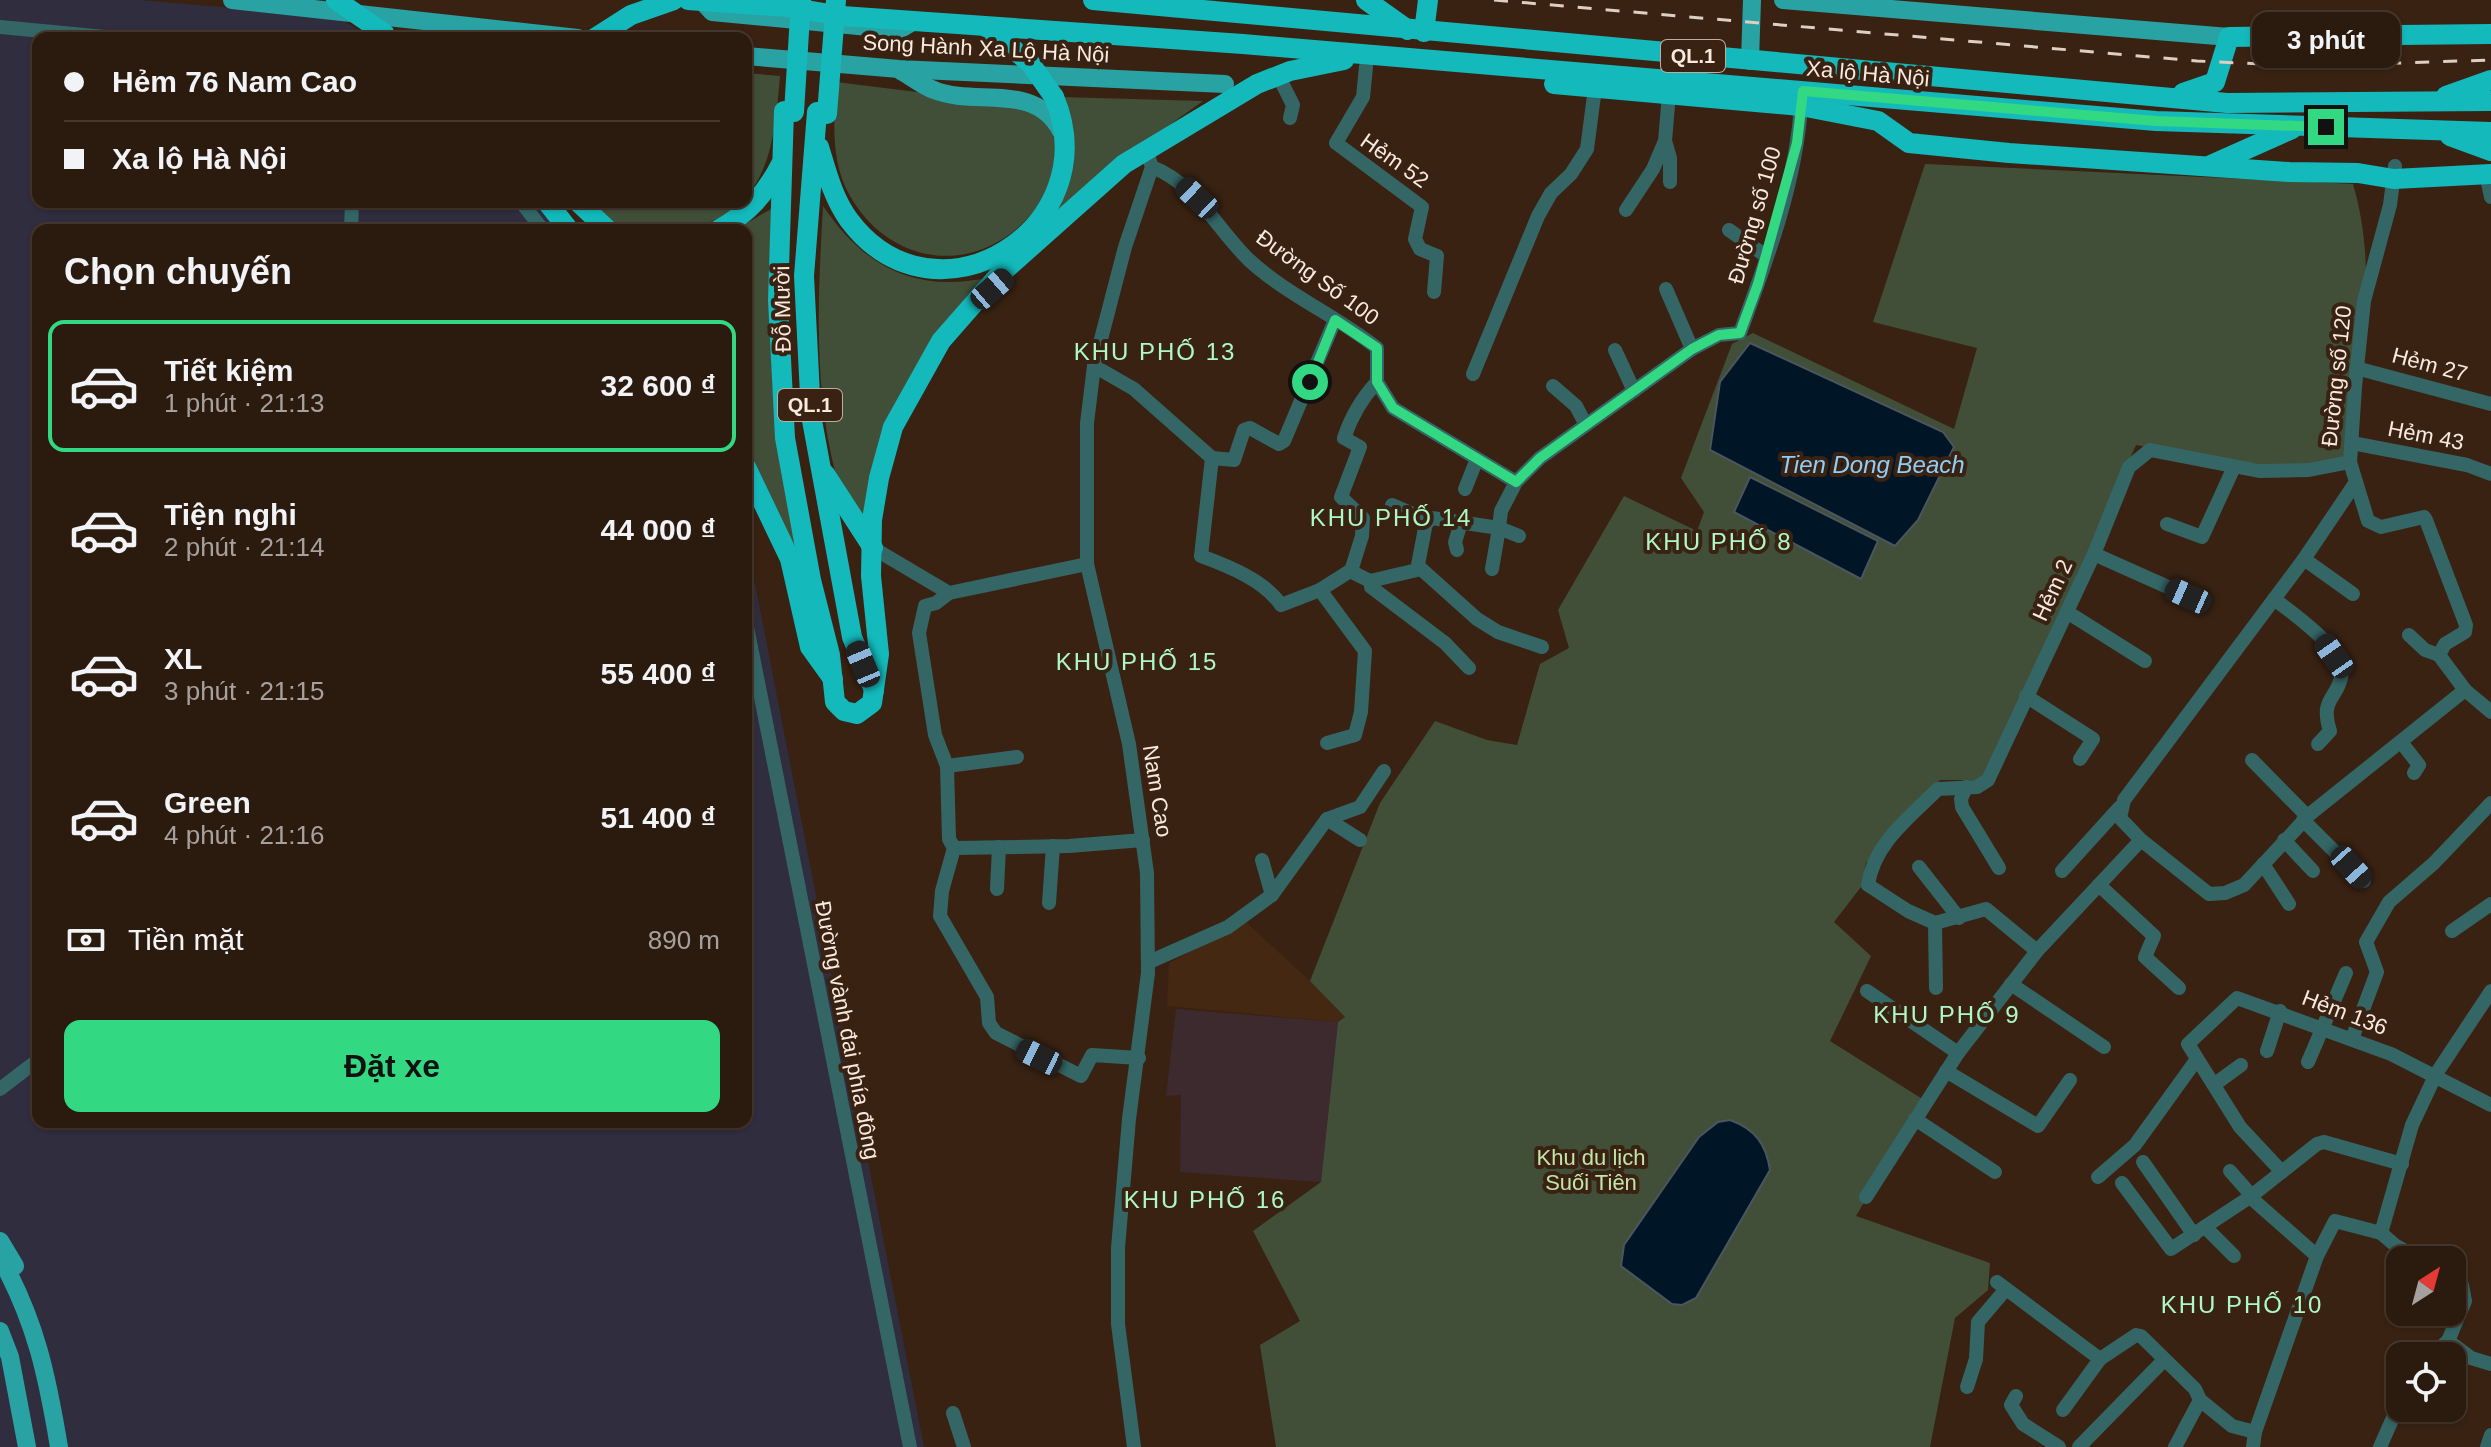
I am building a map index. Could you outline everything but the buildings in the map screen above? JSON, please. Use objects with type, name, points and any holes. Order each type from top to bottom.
[{"type":"highway","points":[[336,0],[382,32]]},
{"type":"highway","points":[[604,32],[653,5],[674,0]]},
{"type":"highway","name":"QL.1","points":[[789,111],[791,0]]},
{"type":"highway","name":"QL.1","points":[[789,111],[801,0]]},
{"type":"highway","name":"QL.1","points":[[822,113],[825,0]]},
{"type":"highway","name":"QL.1","points":[[822,113],[836,0]]},
{"type":"highway","name":"Xa lộ Hà Nội","points":[[1093,0],[2227,103],[2491,101]]},
{"type":"highway","points":[[1366,0],[1416,31],[1428,0]]},
{"type":"highway","name":"Xa lộ Hà Nội","points":[[695,1],[986,27],[1243,44],[1510,80],[1669,94],[1802,99],[1853,96],[2156,121],[2491,132]]},
{"type":"highway","name":"QL.1","points":[[815,136],[838,202],[865,238],[907,262],[950,270],[991,260],[1009,249],[1037,222],[1058,189],[1066,141],[1054,97],[1030,63],[986,27]]},
{"type":"highway","points":[[2229,37],[2491,34]]},
{"type":"highway","name":"Xa lộ Hà Nội","points":[[2172,98],[2215,82],[2229,37]]},
{"type":"highway","name":"Xa lộ Hà Nội","points":[[1243,44],[1261,57],[1330,63]]},
{"type":"highway","points":[[876,681],[873,548],[899,430],[945,345],[987,293],[1212,108],[1278,75],[1330,63],[1367,61]]},
{"type":"highway","name":"Xa lộ Hà Nội","points":[[1367,61],[1483,66],[1802,99],[1878,121],[1909,143],[2208,166],[2358,173],[2489,165]]},
{"type":"highway","points":[[1483,66],[1510,80]]},
{"type":"highway","points":[[2431,101],[2491,80]]},
{"type":"highway","points":[[1853,96],[1896,116],[1924,144]]},
{"type":"highway","name":"Đỗ Mười","points":[[789,111],[793,134],[787,291],[789,398],[835,702],[850,714],[868,708],[876,681],[863,639],[831,485],[814,344],[814,271],[823,162],[822,113]]},
{"type":"highway","name":"Đỗ Mười","points":[[789,111],[783,157],[778,300],[781,405],[789,470],[811,580],[822,615]]},
{"type":"highway","name":"Đỗ Mười","points":[[822,113],[815,136],[804,313],[819,462],[852,637],[876,681]]},
{"type":"highway","points":[[2208,166],[2298,127]]},
{"type":"highway","points":[[2435,130],[2489,165]]},
{"type":"highway","name":"QL.1","points":[[752,206],[764,193],[793,134]]},
{"type":"highway","points":[[552,208],[564,224]]},
{"type":"highway","points":[[584,208],[602,224]]},
{"type":"highway","name":"QL.1","points":[[727,224],[750,208]]},
{"type":"highway","points":[[819,462],[873,548]]},
{"type":"highway","points":[[752,478],[790,559],[810,647],[833,679]]},
{"type":"main road","points":[[232,0],[523,32]]},
{"type":"main road","points":[[1750,61],[1752,0]]},
{"type":"main road","points":[[1783,0],[2229,37]]},
{"type":"main road","name":"Song Hành Xa Lộ Hà Nội","points":[[752,57],[899,69],[1225,84]]},
{"type":"main road","points":[[899,69],[936,91],[1035,104],[1056,122],[1066,141]]},
{"type":"main road","points":[[0,1241],[30,1301],[47,1348],[45,1362]]},
{"type":"main road","points":[[0,1257],[19,1295],[45,1362],[59,1447]]},
{"type":"main road","points":[[0,1332],[10,1357],[27,1447]]},
{"type":"main road","points":[[0,1352],[13,1405],[22,1415]]},
{"type":"street","points":[[0,27],[53,32]]},
{"type":"street","name":"Hẻm 52","points":[[1367,61],[1363,97],[1337,139],[1338,147],[1422,207],[1415,239],[1420,249],[1434,252],[1437,256],[1434,292]]},
{"type":"street","points":[[1278,75],[1293,105],[1290,118]]},
{"type":"street","points":[[1473,374],[1538,216],[1551,193],[1577,166],[1587,149],[1595,88]]},
{"type":"street","points":[[1626,210],[1653,169],[1665,141],[1669,94]]},
{"type":"street","name":"Đường số 100","points":[[1692,349],[1719,335],[1740,333],[1766,256],[1797,143],[1802,99]]},
{"type":"street","points":[[1665,141],[1670,158],[1670,182]]},
{"type":"street","name":"Đường Số 100","points":[[1149,160],[1172,175],[1197,198],[1249,260],[1377,348],[1377,382]]},
{"type":"street","name":"Nam Cao","points":[[1134,1447],[1118,1324],[1117,1271],[1129,1119],[1149,962],[1143,840],[1129,744],[1087,564],[1087,423],[1094,366],[1149,160]]},
{"type":"street","points":[[2489,165],[2491,197]]},
{"type":"street","name":"Đường số 120","points":[[2394,172],[2390,205],[2364,301],[2350,462],[2368,521],[2381,527],[2424,517],[2426,520],[2466,625],[2465,632],[2441,648],[2439,655]]},
{"type":"street","points":[[526,208],[538,224]]},
{"type":"street","points":[[1729,230],[1766,256]]},
{"type":"street","points":[[1492,569],[1501,511],[1516,482],[1540,458],[1692,349],[1666,289]]},
{"type":"street","points":[[1094,366],[1134,389],[1212,458],[1234,460],[1244,430],[1250,428],[1279,444],[1284,441],[1335,320]]},
{"type":"street","points":[[1615,350],[1634,391]]},
{"type":"street","name":"Hẻm 27","points":[[2356,368],[2491,404]]},
{"type":"street","points":[[1212,458],[1201,556],[1250,579],[1274,595],[1281,605],[1320,590],[1351,571],[1362,536],[1363,518],[1341,497],[1360,447],[1344,438],[1352,416],[1377,382],[1393,408],[1516,482]]},
{"type":"street","points":[[1553,386],[1576,406],[1586,425]]},
{"type":"street","name":"Hẻm 43","points":[[2352,443],[2467,465],[2491,474]]},
{"type":"street","name":"Hẻm 2","points":[[1935,923],[1868,885],[1871,863],[1890,836],[1938,789],[1977,787],[1988,780],[2094,554],[2129,467],[2142,453],[2150,450],[2259,471],[2309,470],[2350,462]]},
{"type":"street","points":[[1465,489],[1477,459]]},
{"type":"street","points":[[2167,524],[2202,537],[2234,467]]},
{"type":"street","points":[[2062,871],[2120,807],[2304,559],[2356,482]]},
{"type":"street","points":[[1392,505],[1429,521],[1499,528],[1519,536]]},
{"type":"street","points":[[1419,567],[1429,521]]},
{"type":"street","points":[[1457,550],[1455,542],[1461,523]]},
{"type":"street","points":[[873,548],[949,593]]},
{"type":"street","points":[[2094,554],[2188,596]]},
{"type":"street","points":[[2304,559],[2353,594]]},
{"type":"street","points":[[1087,564],[949,593],[936,603],[925,606],[919,633],[935,735],[947,766],[949,839],[954,848],[942,891],[940,916],[947,933],[987,997],[989,1023],[996,1033],[1081,1076],[1092,1055],[1139,1058]]},
{"type":"street","points":[[1371,584],[1419,567]]},
{"type":"street","points":[[1419,567],[1477,619],[1498,632],[1542,647]]},
{"type":"street","points":[[1351,571],[1445,643],[1469,668]]},
{"type":"street","points":[[1320,590],[1365,651],[1361,712],[1355,735],[1327,743]]},
{"type":"street","points":[[2274,599],[2318,634],[2342,666],[2340,679],[2325,707],[2330,731],[2318,744]]},
{"type":"street","points":[[2067,612],[2145,661]]},
{"type":"street","points":[[2409,635],[2425,650],[2439,655],[2465,690],[2491,712]]},
{"type":"street","name":"Đường vành đai phía đông","points":[[752,652],[910,1447]]},
{"type":"street","points":[[2120,807],[2120,818],[2141,840],[2209,894],[2225,893],[2244,885],[2305,818],[2465,690]]},
{"type":"street","points":[[2026,696],[2093,739],[2080,759]]},
{"type":"street","points":[[2401,742],[2419,765],[2414,773]]},
{"type":"street","points":[[947,766],[1017,757]]},
{"type":"street","points":[[2252,760],[2364,881]]},
{"type":"street","points":[[1149,962],[1228,927],[1272,895],[1327,819],[1360,807],[1384,771]]},
{"type":"street","points":[[1966,787],[1961,799],[1962,807],[1999,868]]},
{"type":"street","points":[[2352,1039],[2377,972],[2366,942],[2387,904],[2434,863],[2491,803]]},
{"type":"street","points":[[1327,819],[1360,840]]},
{"type":"street","points":[[954,848],[1143,840]]},
{"type":"street","points":[[1866,1197],[1958,1053],[2011,984],[2037,951],[2141,840]]},
{"type":"street","points":[[2284,840],[2313,871]]},
{"type":"street","points":[[1049,903],[1053,846]]},
{"type":"street","points":[[997,889],[999,847]]},
{"type":"street","points":[[1262,860],[1272,895]]},
{"type":"street","points":[[2263,864],[2289,904]]},
{"type":"street","points":[[1919,867],[1959,918]]},
{"type":"street","points":[[2099,885],[2154,936],[2145,957],[2179,988]]},
{"type":"street","points":[[2452,931],[2491,904]]},
{"type":"street","points":[[1936,988],[1935,923],[1986,909],[2037,951]]},
{"type":"street","points":[[2308,1062],[2346,973]]},
{"type":"street","points":[[2011,984],[2104,1047]]},
{"type":"street","points":[[1867,991],[1958,1053]]},
{"type":"street","points":[[2381,1233],[2412,1125],[2436,1074],[2491,991]]},
{"type":"street","name":"Hẻm 136","points":[[2197,1059],[2188,1044],[2237,998],[2325,1028],[2436,1074],[2491,1105]]},
{"type":"street","points":[[2267,1051],[2280,1011]]},
{"type":"street","points":[[2098,1177],[2135,1145],[2197,1059],[2240,1127],[2282,1172]]},
{"type":"street","points":[[0,1089],[32,1065]]},
{"type":"street","points":[[2215,1084],[2241,1065]]},
{"type":"street","points":[[1946,1071],[2038,1126],[2070,1080]]},
{"type":"street","points":[[1915,1119],[1995,1172]]},
{"type":"street","points":[[2122,1183],[2171,1249],[2251,1196],[2324,1142],[2402,1164]]},
{"type":"street","points":[[2143,1162],[2200,1231],[2234,1256]]},
{"type":"street","points":[[2230,1171],[2288,1234],[2317,1256]]},
{"type":"street","points":[[2063,1410],[2100,1359],[2138,1335],[2195,1389],[2200,1400],[2254,1440],[2317,1256],[2335,1221],[2381,1233],[2396,1246]]},
{"type":"street","points":[[1967,1387],[1976,1359],[1978,1322],[2001,1286],[2100,1359]]},
{"type":"street","points":[[2454,1326],[2448,1341],[2471,1358],[2491,1364]]},
{"type":"street","points":[[2079,1447],[2164,1360]]},
{"type":"street","points":[[2016,1396],[2011,1405],[2017,1417],[2059,1447]]},
{"type":"street","points":[[2175,1447],[2200,1400]]},
{"type":"street","points":[[953,1413],[964,1447]]},
{"type":"street","points":[[2380,1447],[2391,1422]]},
{"type":"street","points":[[2487,1447],[2491,1435]]},
{"type":"shaded area","points":[[0,0],[139,0],[337,17],[362,32],[32,32],[32,208],[542,208],[554,224],[32,224],[32,1128],[752,1128],[752,574],[924,1447],[0,1447]]},
{"type":"shaded area","points":[[1246,922],[1345,1017],[1338,1022],[1167,1006],[1169,963]]},
{"type":"shaded area","points":[[1176,1009],[1338,1022],[1321,1182],[1180,1172],[1181,1095],[1166,1096]]},
{"type":"green space","points":[[752,74],[780,76],[768,156],[752,189]]},
{"type":"green space","points":[[836,82],[1038,107],[1055,130],[1058,141],[1048,189],[1034,212],[1021,225],[999,241],[976,251],[952,256],[906,248],[885,236],[866,218],[844,183],[836,155]]},
{"type":"green space","points":[[1061,97],[1203,101],[1133,151],[1046,223],[1062,195],[1070,162],[1069,128]]},
{"type":"green space","name":"Khu du lịch Suối Tiên","points":[[1925,164],[2353,184],[2361,217],[2366,285],[2351,455],[2311,469],[2239,462],[2136,445],[1986,780],[1940,780],[1866,863],[1861,887],[1834,922],[1871,956],[1830,1041],[1924,1100],[1856,1216],[1990,1263],[1988,1290],[1955,1318],[1930,1447],[1276,1447],[1260,1345],[1300,1321],[1253,1231],[1321,1182],[1338,1022],[1345,1017],[1310,981],[1380,803],[1435,721],[1487,740],[1517,745],[1540,664],[1569,648],[1558,610],[1624,496],[1697,531],[1704,512],[1681,478],[1732,344],[1753,333],[1954,429],[1977,348],[1873,322]]},
{"type":"green space","points":[[823,206],[857,246],[895,271],[939,282],[991,277],[915,373],[867,529],[838,482],[824,409],[819,341]]},
{"type":"green space","points":[[593,208],[735,208],[706,224],[608,222]]},
{"type":"green space","points":[[771,209],[772,380],[777,438],[800,569],[768,490],[752,463],[752,224],[745,224]]},
{"type":"water","name":"Tien Dong Beach","points":[[1750,343],[1943,432],[1954,447],[1918,520],[1895,546],[1710,450],[1720,382]]},
{"type":"water","points":[[1750,477],[1878,541],[1861,579],[1734,512]]},
{"type":"water","points":[[1730,1120],[1758,1139],[1766,1152],[1770,1170],[1696,1298],[1682,1305],[1672,1304],[1621,1266],[1624,1245],[1699,1137],[1718,1122]]},
{"type":"railway","points":[[1494,0],[2197,61],[2308,66],[2491,60]]},
{"type":"district","name":"KHU PHỐ 13","points":[[1155,352]]},
{"type":"district","name":"KHU PHỐ 14","points":[[1391,518]]},
{"type":"district","name":"KHU PHỐ 8","points":[[1719,542]]},
{"type":"district","name":"KHU PHỐ 15","points":[[1137,662]]},
{"type":"district","name":"KHU PHỐ 9","points":[[1947,1015]]},
{"type":"district","name":"KHU PHỐ 16","points":[[1205,1200]]},
{"type":"district","name":"KHU PHỐ 10","points":[[2242,1305]]},
{"type":"route","points":[[1310,382],[1335,320],[1377,348],[1377,382],[1393,408],[1516,482],[1540,458],[1692,349],[1719,335],[1732,331],[1740,333],[1758,284],[1797,143],[1803,91],[2156,121],[2326,127]]}]
